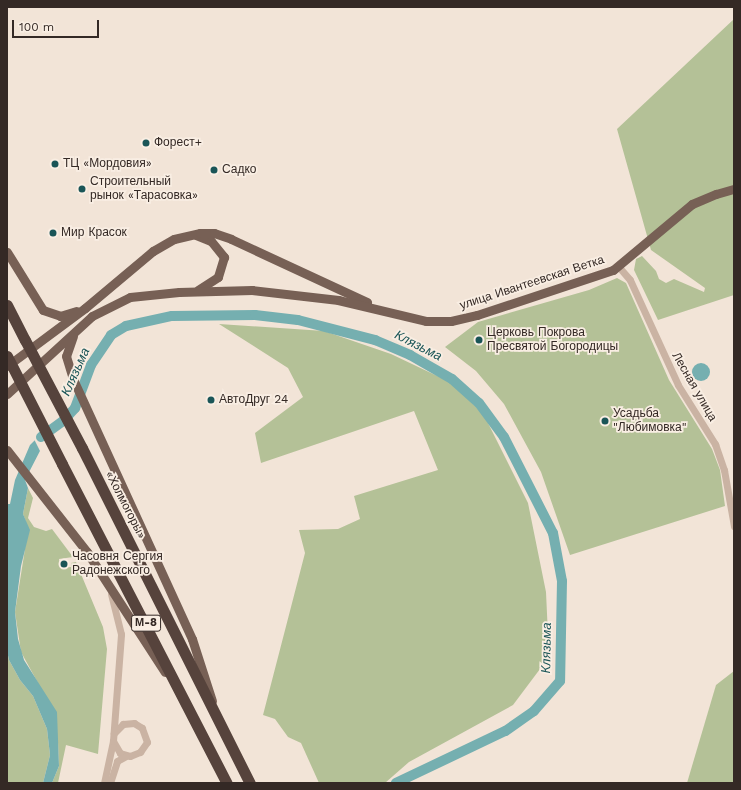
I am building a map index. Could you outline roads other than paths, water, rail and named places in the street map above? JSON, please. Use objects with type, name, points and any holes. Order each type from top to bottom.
[{"type":"highway","name":"«Холмогоры»","points":[[7,305],[82,448],[250,783]]},
{"type":"highway","name":"М-8","points":[[7,356],[62,464],[193,712],[227,783]]},
{"type":"main road","name":"улица Ивантеевская Ветка","points":[[7,394],[81,325],[106,308],[130,298],[195,291],[252,290],[338,300],[426,321],[452,321],[478,316],[602,274],[618,266],[692,204],[734,189]]},
{"type":"main road","points":[[7,366],[85,308],[153,251],[174,239],[194,235],[214,233],[231,239],[301,274],[396,314]]},
{"type":"main road","points":[[194,235],[211,240],[224,257],[218,277],[195,291]]},
{"type":"main road","points":[[7,252],[43,310],[60,316],[85,308]]},
{"type":"main road","points":[[81,325],[68,348],[67,363],[98,437],[192,639],[205,675],[217,716]]},
{"type":"main road","points":[[7,450],[48,500],[87,552],[193,712]]},
{"type":"street","name":"Лесная улица","points":[[618,266],[630,280],[678,385],[715,444],[724,470],[734,526]]},
{"type":"street","points":[[104,783],[113,738],[121,634],[109,587]]},
{"type":"street","points":[[110,783],[117,761],[126,756],[135,755],[143,749],[147,742],[145,732],[137,724],[131,722],[118,727],[113,738],[117,750],[126,756]]},
{"type":"water","points":[[701,363],[707,366],[710,372],[707,378],[701,381],[695,378],[692,372],[695,366]]},
{"type":"water","points":[[45,430],[42,447],[25,480],[28,488],[23,514],[30,530],[21,566],[15,612],[18,639],[24,660],[57,712],[59,766],[52,783],[43,783],[50,755],[47,729],[33,696],[20,680],[9,660],[7,651],[7,504],[10,504],[15,480],[30,445]]},
{"type":"waterway","name":"Клязьма","points":[[41,437],[63,421],[75,408],[91,365],[111,335],[126,326],[172,316],[255,315],[298,320],[375,340],[410,355],[452,379],[479,403],[504,437],[553,533],[562,581],[560,681],[534,711],[505,731],[396,783]]},
{"type":"place","name":"Форест+","points":[[146,143]]},
{"type":"place","name":"ТЦ «Мордовия»","points":[[55,164]]},
{"type":"place","name":"Садко","points":[[214,170]]},
{"type":"place","name":"Строительный рынок «Тарасовка»","points":[[82,189]]},
{"type":"place","name":"Мир Красок","points":[[53,233]]},
{"type":"place","name":"Церковь Покрова Пресвятой Богородицы","points":[[479,340]]},
{"type":"place","name":"АвтоДруг 24","points":[[211,400]]},
{"type":"place","name":"Усадьба \"Любимовка\"","points":[[605,421]]},
{"type":"place","name":"Часовня Сергия Радонежского","points":[[64,564]]}]
